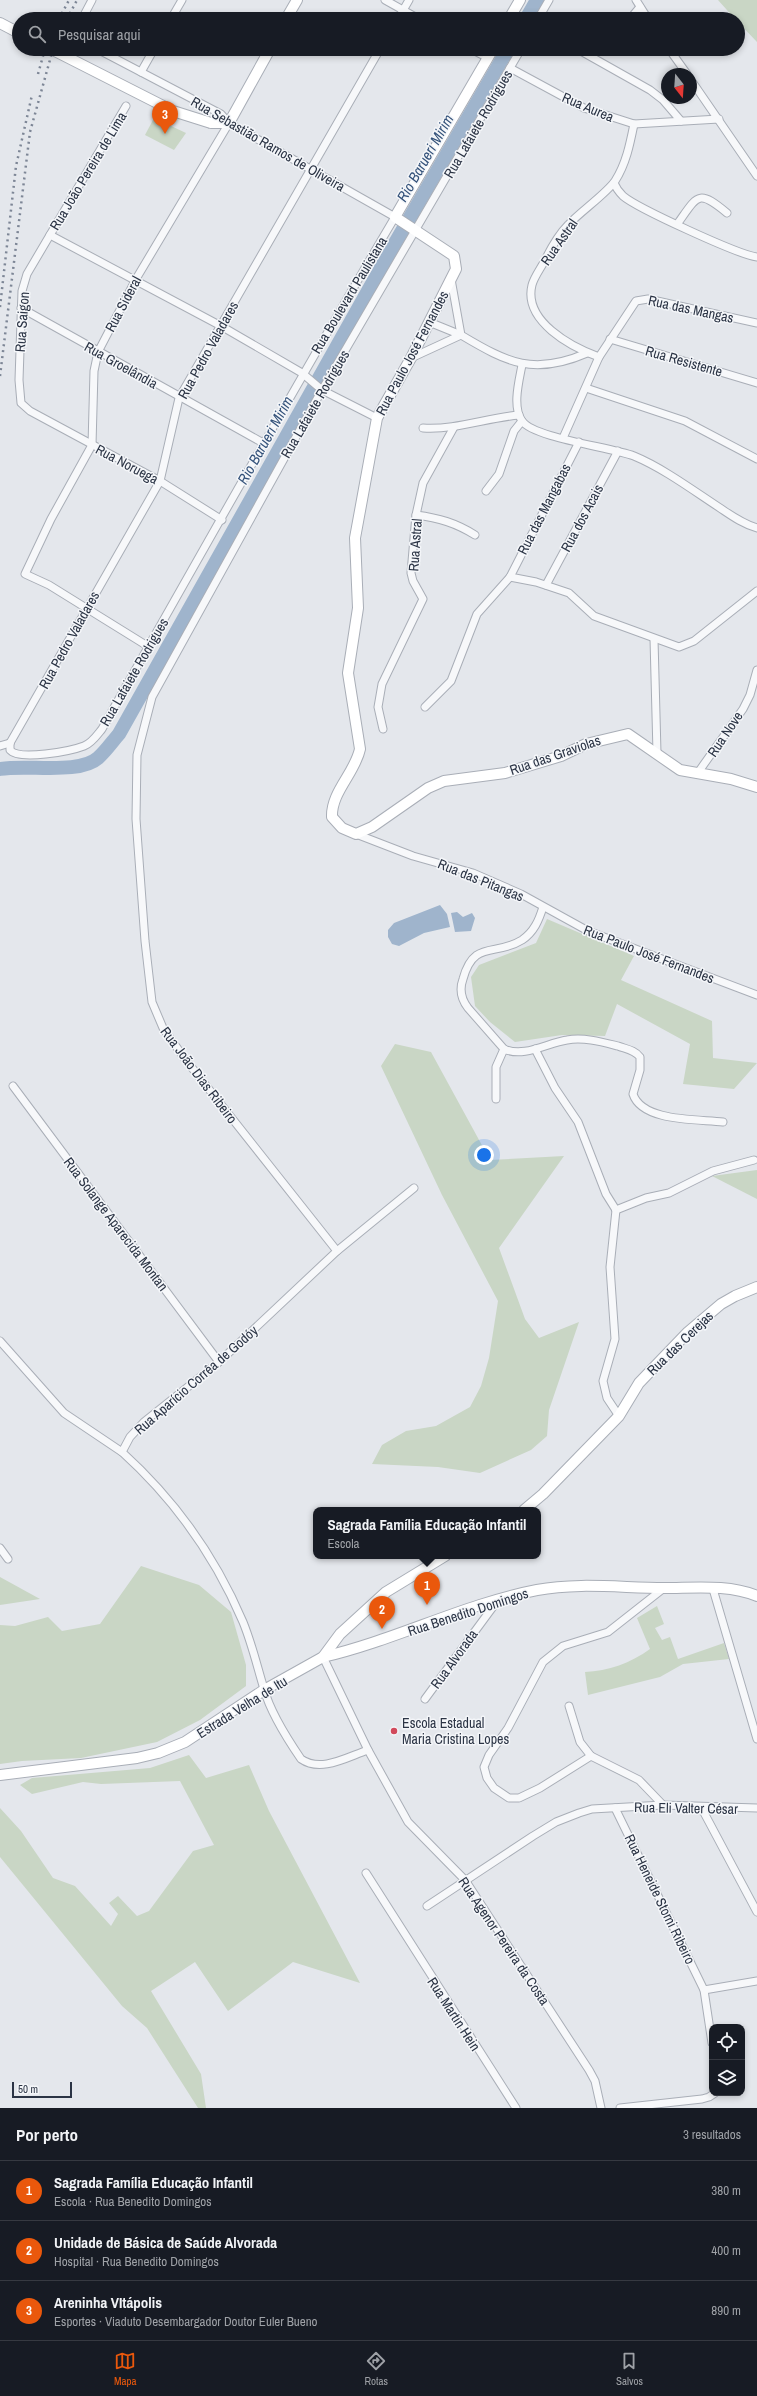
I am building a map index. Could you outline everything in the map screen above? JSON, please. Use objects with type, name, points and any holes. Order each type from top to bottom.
[{"type":"main road","points":[[290,12],[297,0]]},
{"type":"main road","points":[[513,12],[520,0]]},
{"type":"main road","points":[[0,23],[12,29]]},
{"type":"main road","points":[[64,56],[173,111],[211,123],[229,123]]},
{"type":"main road","name":"Rua Sideral","points":[[229,123],[266,56]]},
{"type":"main road","name":"Rua Lafaiete Rodrigues","points":[[397,218],[488,58]]},
{"type":"main road","name":"Rua Sebastião Ramos de Oliveira","points":[[397,218],[414,228]]},
{"type":"main road","name":"Rua Paulo José Fernandes","points":[[356,834],[335,823],[332,811],[342,785],[358,758],[360,749],[348,673],[358,608],[355,538],[376,418],[411,358],[456,269],[454,256],[414,228]]},
{"type":"main road","name":"Rua das Graviolas","points":[[356,834],[372,827],[428,788],[444,781],[506,773],[561,756],[586,744],[617,735],[628,734],[657,753],[673,766],[697,774],[731,779],[757,787]]},
{"type":"main road","name":"Rua das Cerejas","points":[[619,1416],[647,1374],[706,1315],[735,1296],[757,1287]]},
{"type":"main road","points":[[528,1507],[543,1494],[619,1416]]},
{"type":"main road","name":"Estrada Velha de Itu","points":[[0,1775],[117,1761],[158,1753],[185,1742],[203,1732],[264,1690],[323,1657],[340,1634],[386,1592],[440,1559]]},
{"type":"main road","name":"Rua Benedito Domingos","points":[[323,1657],[358,1649],[498,1600],[538,1590],[570,1587],[732,1589],[757,1596]]},
{"type":"street","points":[[86,12],[92,0]]},
{"type":"street","points":[[175,12],[182,0]]},
{"type":"street","points":[[385,0],[407,12]]},
{"type":"street","points":[[403,10],[409,0]]},
{"type":"street","points":[[542,12],[549,0]]},
{"type":"street","points":[[636,0],[643,12]]},
{"type":"street","points":[[636,12],[640,7]]},
{"type":"street","name":"Rua Sebastião Ramos de Oliveira","points":[[110,56],[221,114],[229,123],[397,218]]},
{"type":"street","points":[[141,72],[150,56]]},
{"type":"street","name":"Rua Pedro Valadares","points":[[10,743],[160,481],[179,398],[376,56]]},
{"type":"street","points":[[484,56],[488,58]]},
{"type":"street","name":"Rua Lafaiete Rodrigues","points":[[138,771],[137,755],[152,697],[320,388],[517,56]]},
{"type":"street","points":[[590,56],[650,90],[663,100],[681,122]]},
{"type":"street","points":[[674,56],[683,68]]},
{"type":"street","name":"Rua Aurea","points":[[510,68],[584,108],[634,124],[719,119]]},
{"type":"street","points":[[697,88],[757,176]]},
{"type":"street","name":"Rua João Pereira de Lima","points":[[50,235],[126,106]]},
{"type":"street","name":"Rua Sideral","points":[[87,608],[25,574],[51,519],[92,445],[94,371],[98,352],[136,279],[229,123]]},
{"type":"street","name":"Rua Astral","points":[[599,357],[586,353],[551,330],[539,318],[534,309],[531,298],[532,284],[549,251],[566,226],[614,183],[623,166],[634,124]]},
{"type":"street","points":[[614,183],[623,196],[750,256],[757,257]]},
{"type":"street","points":[[678,223],[694,200],[700,197],[709,198],[727,213]]},
{"type":"street","name":"Rua Boulevard Paulistana","points":[[304,375],[397,218]]},
{"type":"street","points":[[50,235],[136,279],[221,326],[304,375],[320,388],[376,418]]},
{"type":"street","name":"Rua Saigon","points":[[30,411],[21,403],[19,380],[22,291],[28,274],[50,235]]},
{"type":"street","points":[[451,279],[461,335]]},
{"type":"street","name":"Rua das Mangas","points":[[563,438],[599,357],[631,306],[642,299],[757,323]]},
{"type":"street","name":"Rua Groelândia","points":[[21,308],[179,398],[265,444]]},
{"type":"street","points":[[429,322],[461,335],[488,351],[522,365],[556,363],[586,353]]},
{"type":"street","points":[[411,358],[461,335]]},
{"type":"street","name":"Rua Resistente","points":[[610,339],[757,382]]},
{"type":"street","points":[[486,491],[499,474],[520,418],[517,399],[522,365]]},
{"type":"street","name":"Rua Lafaiete Rodrigues","points":[[10,743],[12,752],[26,755],[85,746],[95,739],[304,375]]},
{"type":"street","points":[[586,388],[686,421],[757,459]]},
{"type":"street","name":"Rua Noruega","points":[[30,411],[160,481],[222,520]]},
{"type":"street","points":[[422,428],[441,429],[493,418],[520,418],[535,432],[618,451],[648,463],[735,519],[757,528]]},
{"type":"street","name":"Rua Astral","points":[[383,730],[378,707],[382,684],[424,599],[411,573],[416,515],[424,483],[454,427]]},
{"type":"street","name":"Rua das Mangabas","points":[[425,707],[451,681],[477,614],[510,577],[579,442]]},
{"type":"street","name":"Rua dos Acais","points":[[546,585],[618,451]]},
{"type":"street","points":[[416,515],[443,519],[461,526],[475,535]]},
{"type":"street","points":[[510,577],[546,585],[569,593],[594,616],[678,647],[686,645],[757,592]]},
{"type":"street","points":[[87,608],[149,646]]},
{"type":"street","points":[[654,639],[657,753]]},
{"type":"street","name":"Rua Nove","points":[[697,774],[743,709],[750,695],[757,670]]},
{"type":"street","points":[[0,746],[10,743]]},
{"type":"street","name":"Rua João Dias Ribeiro","points":[[138,771],[136,819],[145,941],[152,1002],[156,1014],[163,1028],[185,1059],[336,1251]]},
{"type":"street","name":"Rua das Pitangas","points":[[356,834],[413,856],[473,873],[521,894],[543,907]]},
{"type":"street","points":[[543,907],[539,921],[532,932],[522,940],[473,957],[467,964],[460,987],[462,1001],[504,1049],[515,1052],[567,1039],[586,1039],[633,1051],[640,1057],[641,1062],[633,1094],[643,1108],[660,1116],[723,1122]]},
{"type":"street","name":"Rua Paulo José Fernandes","points":[[543,907],[588,931],[757,995]]},
{"type":"street","points":[[535,1048],[555,1088],[578,1122],[606,1194],[616,1210],[610,1267],[615,1339],[603,1381],[607,1398],[619,1416]]},
{"type":"street","points":[[496,1099],[496,1067],[504,1049]]},
{"type":"street","name":"Rua Solange Aparecida Montan","points":[[13,1086],[219,1362]]},
{"type":"street","points":[[616,1210],[646,1198],[669,1193],[713,1171],[754,1160]]},
{"type":"street","name":"Rua Aparício Corrêa de Godóy","points":[[122,1452],[130,1437],[144,1422],[219,1362],[336,1251],[414,1188]]},
{"type":"street","points":[[0,1341],[64,1413],[122,1452],[146,1474],[175,1506],[200,1540],[227,1584],[244,1623],[264,1690],[301,1759],[308,1764],[318,1765],[329,1763],[368,1750]]},
{"type":"street","points":[[0,1548],[8,1559]]},
{"type":"street","points":[[591,1756],[540,1788],[519,1798],[509,1798],[494,1788],[486,1778],[484,1768],[489,1755],[508,1728],[543,1662],[564,1646],[608,1632],[664,1588]]},
{"type":"street","points":[[713,1589],[757,1739]]},
{"type":"street","name":"Rua Alvorada","points":[[425,1699],[498,1600]]},
{"type":"street","name":"Rua Agenor Pereira da Costa","points":[[323,1657],[368,1750],[408,1822],[465,1880],[591,2074],[601,2108]]},
{"type":"street","points":[[570,1706],[580,1742],[591,1756],[639,1780],[663,1805]]},
{"type":"street","name":"Rua Eli Valter César","points":[[427,1906],[465,1880],[567,1816],[592,1809],[663,1805],[757,1808]]},
{"type":"street","points":[[701,1807],[757,1912]]},
{"type":"street","name":"Rua Heneide Storni Ribeiro","points":[[615,1808],[704,1990],[709,2024]]},
{"type":"street","name":"Rua Martin Hein","points":[[366,1873],[393,1919],[516,2108]]},
{"type":"street","points":[[704,1990],[757,1981]]},
{"type":"street","points":[[620,2108],[702,2099],[711,2096]]},
{"type":"green space","points":[[718,0],[757,0],[757,42],[745,29],[745,12],[729,12]]},
{"type":"green space","points":[[154,118],[186,133],[174,150],[145,135]]},
{"type":"green space","points":[[547,919],[634,956],[621,980],[712,1021],[713,1058],[757,1063],[734,1089],[683,1084],[690,1044],[617,1004],[605,1036],[562,1035],[515,1042],[490,1022],[475,1006],[471,977],[479,965],[536,943]]},
{"type":"green space","points":[[395,1044],[431,1052],[490,1160],[564,1156],[499,1248],[525,1319],[539,1338],[579,1322],[549,1410],[547,1436],[531,1450],[480,1473],[438,1467],[372,1464],[382,1445],[406,1431],[436,1426],[470,1407],[481,1386],[489,1358],[498,1301],[442,1195],[381,1066]]},
{"type":"green space","points":[[757,1170],[757,1199],[712,1176]]},
{"type":"green space","points":[[141,1566],[199,1585],[231,1612],[246,1665],[246,1686],[200,1720],[157,1742],[81,1758],[22,1761],[0,1764],[0,1625],[15,1626],[48,1617],[62,1631],[100,1624]]},
{"type":"green space","points":[[0,1577],[40,1599],[0,1605]]},
{"type":"green space","points":[[657,1606],[664,1624],[655,1628],[662,1640],[670,1637],[678,1659],[724,1643],[729,1659],[683,1664],[660,1677],[588,1695],[585,1672],[611,1668],[627,1662],[650,1649],[637,1618]]},
{"type":"green space","points":[[189,1755],[206,1778],[249,1765],[269,1811],[360,1983],[293,1962],[228,2011],[195,1962],[151,1991],[201,2074],[206,2108],[198,2108],[147,2028],[122,2006],[0,1857],[0,1808],[21,1831],[53,1878],[75,1886],[111,1926],[118,1914],[109,1903],[118,1896],[137,1916],[149,1911],[193,1851],[214,1845],[180,1781],[101,1784],[83,1782],[32,1794],[20,1785],[32,1778],[150,1768]]},
{"type":"water","points":[[440,905],[447,914],[450,927],[424,933],[399,946],[392,944],[388,937],[388,930],[394,923]]},
{"type":"water","points":[[457,912],[463,917],[472,913],[475,918],[471,931],[455,932],[451,913]]},
{"type":"waterway","name":"Rio Barueri Mirim","points":[[530,12],[537,0]]},
{"type":"waterway","name":"Rio Barueri Mirim","points":[[0,769],[65,768],[89,763],[98,758],[119,734],[391,250],[504,56]]},
{"type":"railway","points":[[63,12],[69,0]]},
{"type":"railway","points":[[71,12],[77,0]]},
{"type":"railway","points":[[38,74],[43,56]]},
{"type":"railway","points":[[0,376],[30,132],[51,56]]},
{"type":"railway","points":[[0,307],[16,166],[32,95]]},
{"type":"place","name":"Areninha VItápolis","points":[[165,134]]},
{"type":"place","name":"Sagrada Família Educação Infantil","points":[[427,1605]]},
{"type":"place","name":"Unidade de Básica de Saúde Alvorada","points":[[382,1629]]},
{"type":"place","name":"Escola Estadual Maria Cristina Lopes","points":[[394,1731]]}]
